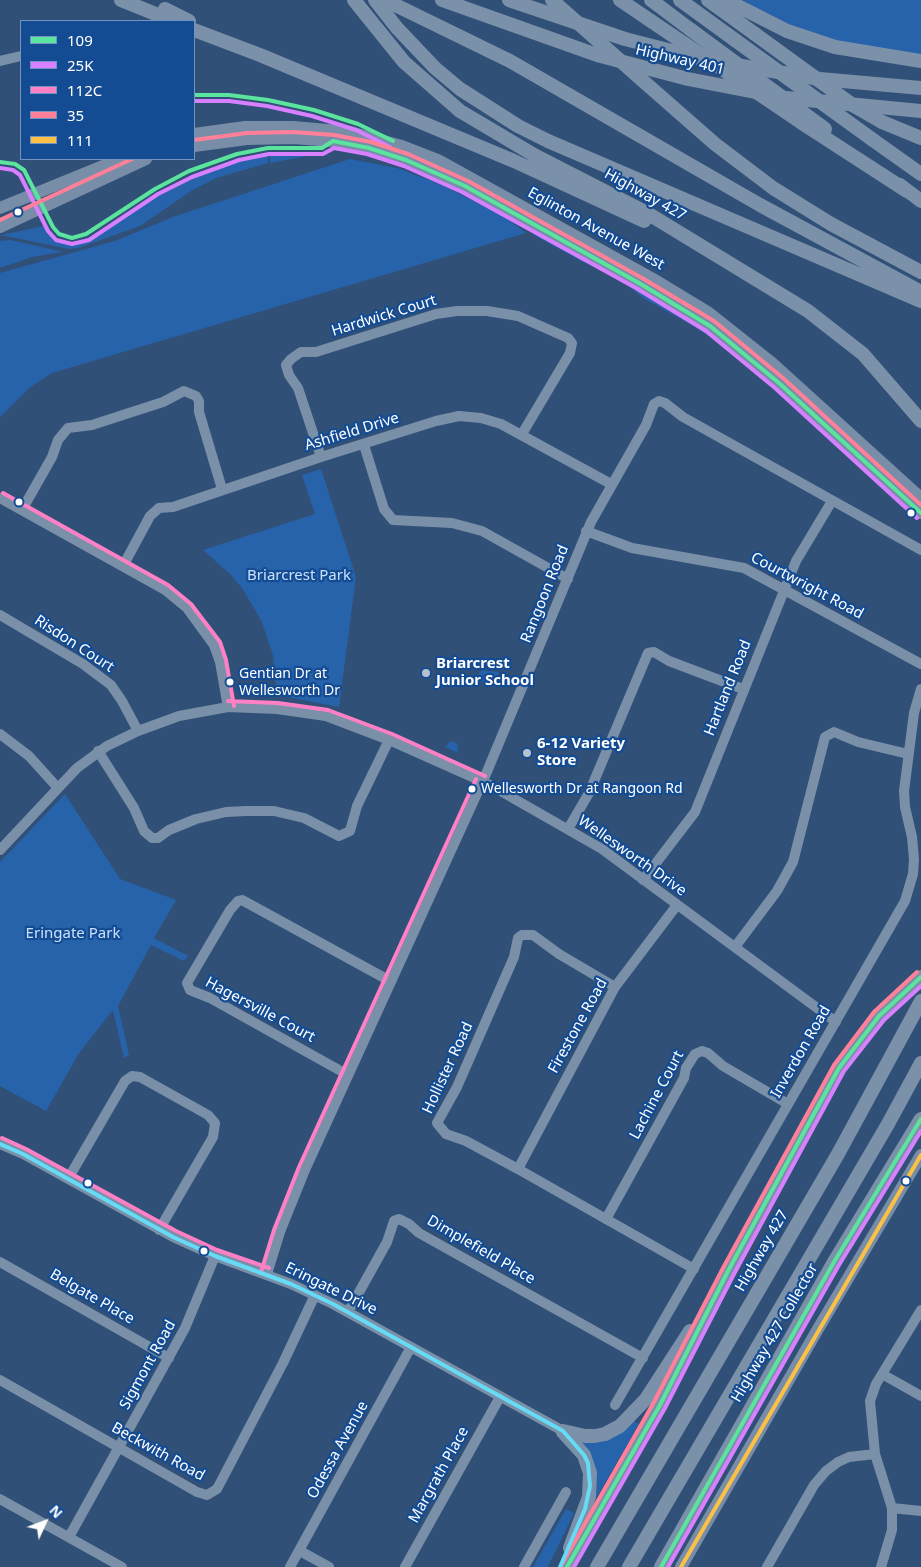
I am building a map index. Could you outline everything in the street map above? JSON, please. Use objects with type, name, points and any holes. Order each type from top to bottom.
[{"type":"highway","points":[[121,0],[171,20]]},
{"type":"highway","points":[[146,0],[188,20]]},
{"type":"highway","name":"Highway 427","points":[[354,0],[377,31],[420,76],[467,116],[534,155],[647,213],[781,293],[838,332],[884,376],[921,421]]},
{"type":"highway","points":[[376,0],[414,47],[460,89],[489,109],[548,141],[921,301]]},
{"type":"highway","points":[[385,0],[510,61],[760,205],[921,292]]},
{"type":"highway","name":"Highway 401","points":[[442,0],[578,49],[678,77],[786,98],[921,111]]},
{"type":"highway","name":"Highway 401","points":[[509,0],[625,39],[714,61],[820,79],[921,88]]},
{"type":"highway","points":[[552,0],[715,144],[773,188],[831,224],[921,272]]},
{"type":"highway","points":[[620,0],[802,123],[907,191]]},
{"type":"highway","points":[[651,0],[921,201]]},
{"type":"highway","points":[[680,0],[921,174]]},
{"type":"highway","points":[[708,0],[854,106],[882,122],[921,138]]},
{"type":"highway","points":[[726,0],[787,31],[835,48],[921,61]]},
{"type":"highway","points":[[195,23],[260,55]]},
{"type":"highway","points":[[195,30],[260,55],[514,161],[708,250]]},
{"type":"highway","points":[[567,1567],[660,1404],[728,1271],[839,1068],[879,1016],[921,977]]},
{"type":"highway","name":"Highway 427","points":[[597,1567],[838,1154],[921,1002]]},
{"type":"highway","points":[[629,1567],[888,1124],[921,1063]]},
{"type":"highway","points":[[888,1124],[921,1074]]},
{"type":"highway","name":"Highway 427 Collector","points":[[661,1567],[834,1262],[921,1118]]},
{"type":"highway","points":[[563,1432],[595,1436],[605,1434],[620,1426],[646,1400],[728,1271]]},
{"type":"highway","points":[[560,1567],[583,1516],[590,1486],[588,1463],[584,1455],[563,1432]]},
{"type":"main road","name":"Eglinton Avenue West","points":[[196,137],[245,126],[293,127],[350,132],[402,146],[438,160],[653,279],[709,314],[772,363],[921,498]]},
{"type":"main road","name":"Eglinton Avenue West","points":[[196,137],[293,138],[333,141],[369,148],[406,160],[465,186],[640,283],[710,326],[754,360],[921,512]]},
{"type":"main road","points":[[0,227],[26,206],[34,194],[117,160]]},
{"type":"main road","points":[[0,218],[26,206],[64,196],[144,160]]},
{"type":"main road","points":[[0,208],[26,206]]},
{"type":"main road","points":[[681,1567],[818,1328],[920,1160]]},
{"type":"street","points":[[0,61],[20,56]]},
{"type":"street","name":"Hardwick Court","points":[[321,457],[298,388],[289,375],[286,365],[291,359],[301,352],[316,352],[436,314],[456,311],[487,311],[518,316],[568,338],[572,343],[570,353],[522,434]]},
{"type":"street","points":[[22,510],[52,457],[58,440],[68,428],[92,425],[163,402],[184,391],[196,396],[199,401],[199,412],[222,490]]},
{"type":"street","name":"Rangoon Road","points":[[267,1274],[294,1196],[482,782],[586,532],[611,484],[646,425],[651,410],[659,402],[921,550]]},
{"type":"street","name":"Ashfield Drive","points":[[122,566],[154,511],[159,508],[173,507],[321,457],[436,421],[459,416],[490,420],[522,434],[611,484]]},
{"type":"street","points":[[364,445],[384,509],[392,520],[452,523],[482,530],[568,579]]},
{"type":"street","points":[[0,498],[165,590],[194,615],[214,645],[221,669],[228,707]]},
{"type":"street","name":"Hartland Road","points":[[644,880],[694,812],[796,562],[832,501]]},
{"type":"street","name":"Courtwright Road","points":[[586,532],[632,548],[737,566],[785,588],[921,664]]},
{"type":"street","name":"Risdon Court","points":[[0,615],[83,664],[111,686],[122,701],[138,731]]},
{"type":"street","points":[[568,829],[589,793],[648,653],[654,652],[669,661],[743,689]]},
{"type":"street","name":"Inverdon Road","points":[[615,1405],[836,1022],[897,915],[910,888],[914,859],[912,837],[904,800],[908,754],[916,701],[921,689]]},
{"type":"street","name":"Wellesworth Drive","points":[[0,850],[57,787],[98,751],[138,731],[178,716],[228,707],[276,709],[326,716],[389,740],[482,782],[602,849],[836,1022]]},
{"type":"street","points":[[735,947],[777,891],[793,862],[824,737],[834,732],[858,742],[908,754]]},
{"type":"street","points":[[0,734],[29,756],[57,787]]},
{"type":"street","points":[[98,751],[134,808],[144,831],[152,838],[158,838],[169,830],[196,819],[226,812],[246,811],[274,811],[304,818],[339,836],[350,831],[357,806],[389,740]]},
{"type":"street","name":"Hagersville Court","points":[[348,1075],[210,998],[190,990],[187,983],[230,910],[238,901],[242,900],[390,981]]},
{"type":"street","name":"Firestone Road","points":[[518,1168],[615,987],[677,905]]},
{"type":"street","name":"Hollister Road","points":[[615,987],[559,954],[533,935],[526,933],[518,938],[514,957],[503,983],[456,1087],[437,1122],[446,1134],[466,1141],[518,1168],[694,1269]]},
{"type":"street","name":"Lachine Court","points":[[606,1218],[684,1078],[686,1068],[695,1054],[702,1051],[708,1053],[723,1066],[788,1104]]},
{"type":"street","points":[[68,1179],[125,1082],[132,1076],[140,1077],[208,1115],[215,1123],[213,1137],[159,1230]]},
{"type":"street","name":"Eringate Drive","points":[[0,1144],[68,1179],[159,1230],[215,1256],[267,1274],[315,1295],[563,1432]]},
{"type":"street","name":"Dimplefield Place","points":[[348,1312],[387,1242],[390,1227],[394,1221],[399,1219],[424,1236],[643,1358]]},
{"type":"street","name":"Sigmont Road","points":[[69,1537],[193,1312],[215,1256]]},
{"type":"street","name":"Belgate Place","points":[[0,1262],[169,1358]]},
{"type":"street","name":"Beckwith Road","points":[[0,1380],[197,1492],[207,1495],[214,1492],[283,1363],[315,1295]]},
{"type":"street","points":[[882,1567],[892,1530],[892,1508],[874,1454],[870,1401],[882,1374],[921,1310]]},
{"type":"street","name":"Odessa Avenue","points":[[290,1567],[411,1347]]},
{"type":"street","points":[[882,1374],[921,1396]]},
{"type":"street","name":"Margrath Place","points":[[405,1567],[500,1397]]},
{"type":"street","points":[[767,1567],[814,1485],[826,1471],[849,1457],[874,1454]]},
{"type":"street","points":[[524,1567],[566,1492]]},
{"type":"street","points":[[0,1499],[122,1567]]},
{"type":"street","points":[[892,1508],[921,1511]]},
{"type":"street","points":[[300,1551],[330,1567]]},
{"type":"green space","points":[[743,0],[921,0],[921,57],[847,44],[800,29],[757,11]]},
{"type":"green space","points":[[292,152],[324,153],[270,163],[269,154]]},
{"type":"green space","points":[[267,154],[268,163],[216,178],[191,191],[140,226],[78,248],[69,249],[1,235],[44,226],[49,234],[62,242],[69,244],[81,242],[186,179],[234,161]]},
{"type":"green space","points":[[350,159],[397,168],[440,184],[505,217],[526,233],[52,373],[29,388],[0,417],[0,273],[115,241],[173,217]]},
{"type":"green space","points":[[530,227],[677,309],[721,339],[760,370],[695,327],[643,298],[617,276],[583,262],[536,236]]},
{"type":"green space","points":[[10,240],[63,252],[32,257],[0,268],[0,241]]},
{"type":"green space","name":"Briarcrest Park","points":[[321,469],[356,577],[339,707],[277,695],[273,655],[261,620],[242,588],[230,574],[203,550],[315,514],[302,475]]},
{"type":"green space","points":[[482,670],[498,672],[499,677],[496,682],[486,684],[482,682],[477,676]]},
{"type":"green space","points":[[451,741],[457,743],[458,753],[445,747]]},
{"type":"green space","name":"Eringate Park","points":[[65,794],[120,879],[176,900],[154,938],[188,956],[184,961],[151,945],[118,1006],[129,1055],[124,1058],[113,1010],[79,1053],[46,1111],[0,1086],[0,862]]},
{"type":"green space","points":[[634,1421],[639,1424],[591,1507],[581,1445],[584,1440]]},
{"type":"green space","points":[[566,1509],[574,1513],[548,1567],[533,1567]]},
{"type":"transit line","name":"109","points":[[195,95],[229,95],[268,100],[314,110],[358,124],[393,141]]},
{"type":"transit line","name":"25K","points":[[195,101],[229,101],[267,106],[312,116],[356,130],[390,147]]},
{"type":"transit line","name":"35","points":[[195,140],[247,133],[293,132],[334,135],[371,142],[408,154],[468,181],[642,278],[714,321],[783,378],[921,505]]},
{"type":"transit line","name":"109","points":[[0,162],[15,164],[24,170],[53,227],[59,234],[72,238],[86,234],[155,189],[189,171],[237,154],[268,148],[322,148],[333,141],[369,148],[406,160],[465,186],[639,283],[710,326],[779,383],[921,513]]},
{"type":"transit line","name":"25K","points":[[0,168],[13,170],[20,175],[48,231],[56,240],[72,244],[89,240],[158,194],[192,177],[239,160],[269,154],[323,154],[334,148],[367,154],[404,166],[462,192],[636,288],[706,331],[775,388],[917,518]]},
{"type":"transit line","name":"35","points":[[0,220],[130,160]]},
{"type":"transit line","name":"112C","points":[[3,493],[168,585],[191,604],[220,642],[226,660],[234,706]]},
{"type":"transit line","name":"112C","points":[[228,701],[278,703],[328,710],[392,734],[485,776]]},
{"type":"transit line","name":"112C","points":[[261,1272],[274,1230],[299,1167],[476,779]]},
{"type":"transit line","name":"35","points":[[562,1564],[654,1402],[723,1268],[834,1065],[874,1012],[917,972]]},
{"type":"transit line","name":"109","points":[[567,1567],[660,1405],[728,1271],[839,1068],[879,1016],[921,977]]},
{"type":"transit line","name":"25K","points":[[574,1567],[665,1408],[734,1274],[844,1071],[884,1020],[921,986]]},
{"type":"transit line","name":"109","points":[[661,1567],[834,1262],[921,1119]]},
{"type":"transit line","name":"25K","points":[[668,1567],[839,1265],[921,1131]]},
{"type":"transit line","name":"112C","points":[[2,1138],[26,1149],[176,1231],[217,1250],[269,1268]]},
{"type":"transit line","points":[[0,1144],[23,1154],[173,1237],[215,1256],[291,1284],[333,1304],[563,1431],[584,1455],[588,1463],[590,1486],[585,1509],[560,1567]]},
{"type":"transit line","name":"111","points":[[681,1567],[921,1155]]},
{"type":"place","name":"Briarcrest Junior School","points":[[426,673]]},
{"type":"place","name":"Gentian Dr at Wellesworth Dr","points":[[230,682]]},
{"type":"place","name":"6-12 Variety Store","points":[[527,753]]},
{"type":"place","name":"Wellesworth Dr at Rangoon Rd","points":[[472,789]]}]
